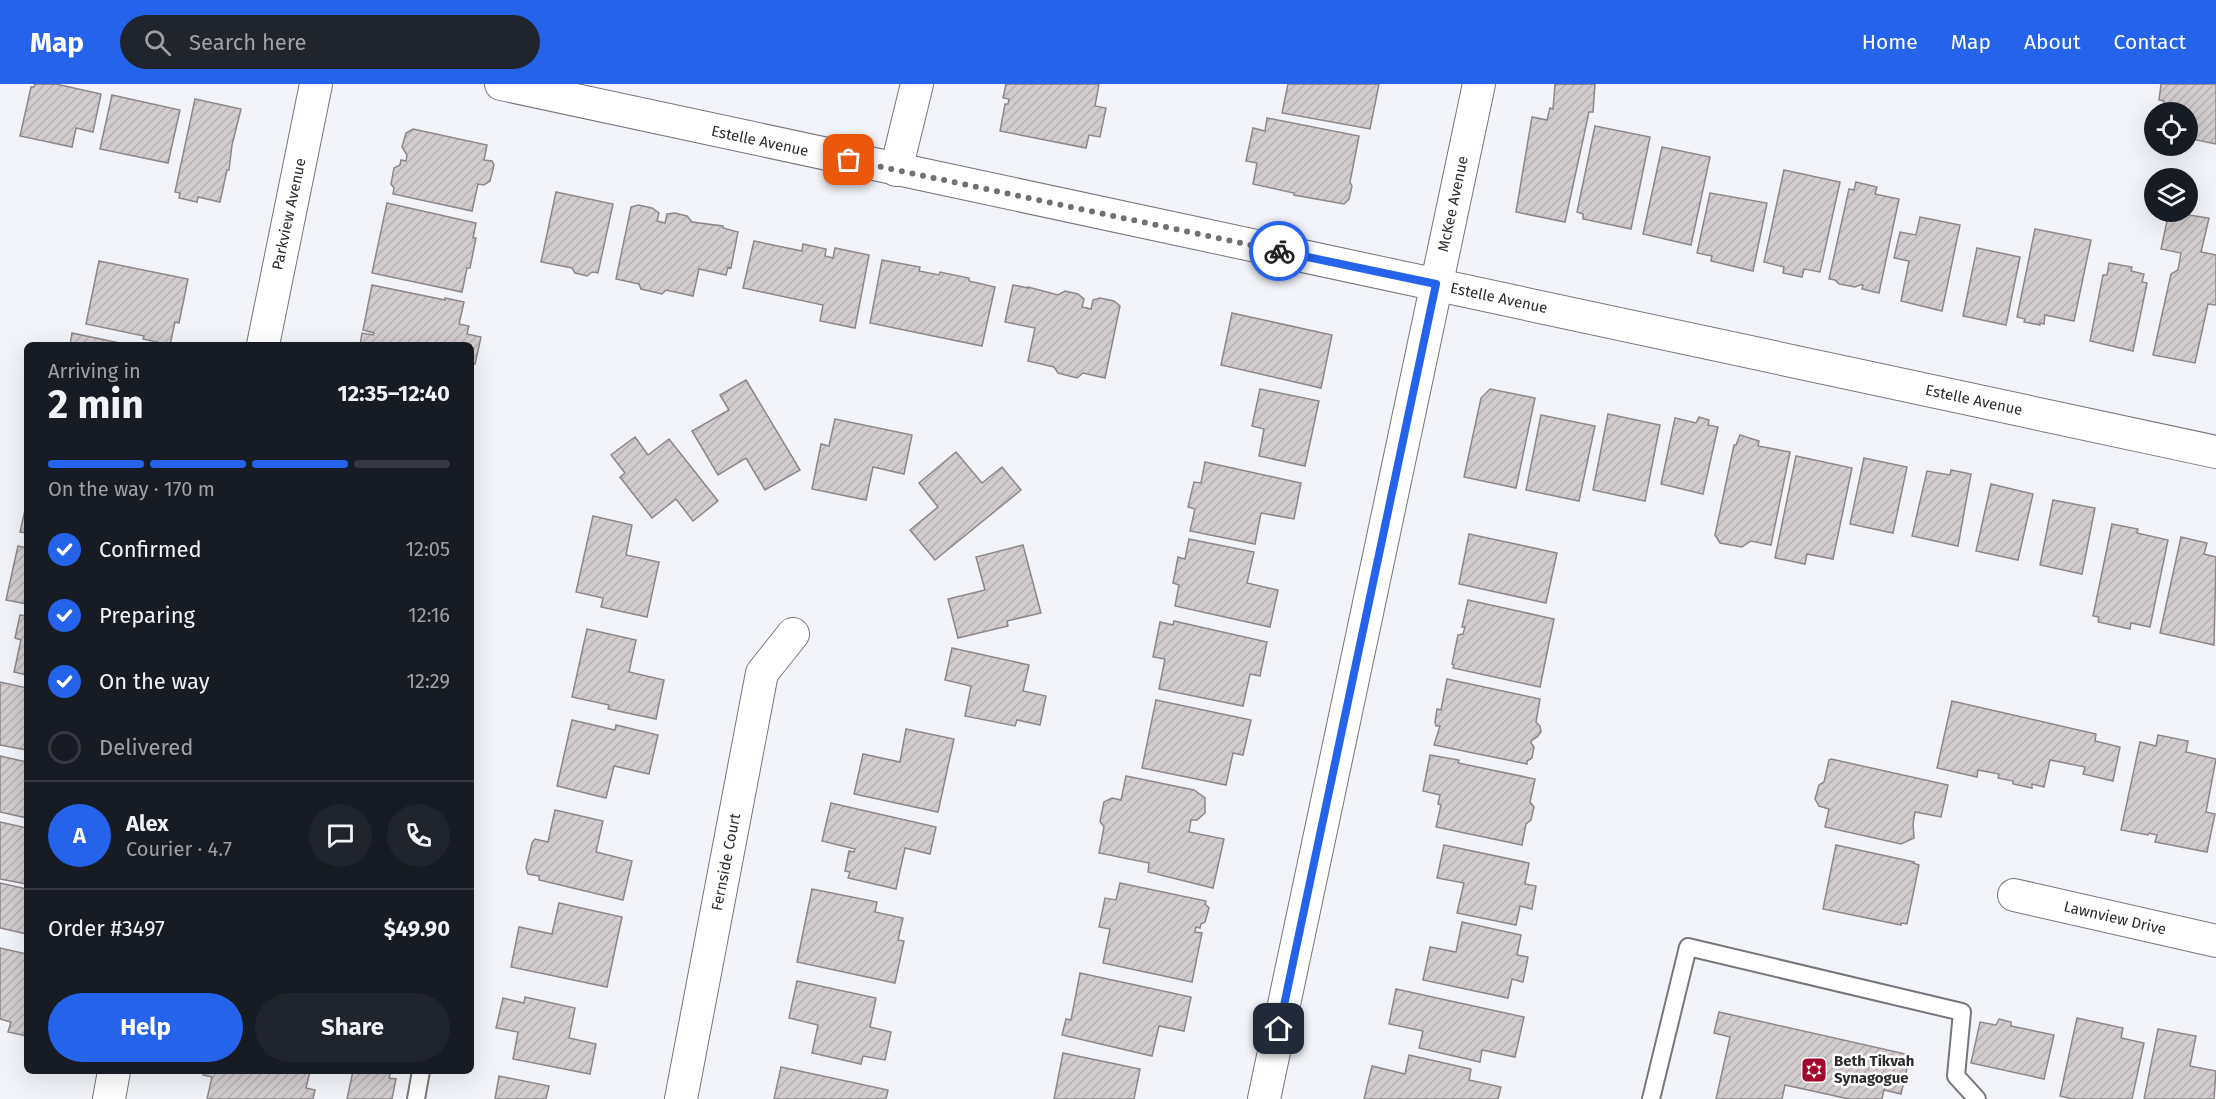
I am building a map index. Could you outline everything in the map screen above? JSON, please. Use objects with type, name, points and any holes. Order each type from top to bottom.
[{"type":"street","name":"Parkview Avenue","points":[[263,342],[316,84]]},
{"type":"street","name":"Estelle Avenue","points":[[501,84],[2216,452]]},
{"type":"street","points":[[896,170],[917,84]]},
{"type":"street","name":"McKee Avenue","points":[[1264,1099],[1479,84]]},
{"type":"street","name":"Fernside Court","points":[[681,1099],[762,673],[793,634]]},
{"type":"street","name":"Lawnview Drive","points":[[2014,896],[2216,941]]},
{"type":"street","points":[[109,1099],[113,1074]]},
{"type":"lane","points":[[1651,1099],[1688,947],[1962,1012],[1956,1076],[1977,1099]]},
{"type":"lane","points":[[416,1099],[421,1074]]},
{"type":"building","points":[[35,84],[56,84],[101,94],[93,132],[76,128],[72,147],[20,136],[31,87]]},
{"type":"building","points":[[1006,84],[1099,84],[1095,106],[1106,108],[1100,137],[1089,135],[1086,148],[1000,131],[1005,104],[1008,104],[1009,99],[1003,98]]},
{"type":"building","points":[[1288,84],[1379,84],[1370,129],[1282,113]]},
{"type":"building","points":[[1555,84],[1595,84],[1593,112],[1589,112],[1565,222],[1516,212],[1532,117],[1547,120],[1550,108],[1553,109]]},
{"type":"building","points":[[2161,84],[2216,84],[2216,144],[2198,140],[2198,102],[2159,100]]},
{"type":"building","points":[[112,95],[180,110],[168,163],[100,149]]},
{"type":"building","points":[[195,99],[241,109],[220,202],[198,197],[197,202],[179,198],[180,193],[175,192]]},
{"type":"building","points":[[1267,118],[1359,136],[1350,182],[1352,186],[1349,199],[1344,204],[1294,195],[1294,193],[1253,184],[1257,163],[1246,161],[1253,128],[1265,131]]},
{"type":"building","points":[[1595,126],[1650,137],[1631,229],[1583,219],[1583,214],[1577,212]]},
{"type":"building","points":[[413,129],[487,145],[484,160],[492,161],[494,165],[490,181],[484,185],[478,184],[472,211],[393,194],[394,188],[391,184],[394,168],[400,165],[401,160],[406,161],[407,155],[402,147],[406,133]]},
{"type":"building","points":[[1662,147],[1710,157],[1691,245],[1643,234]]},
{"type":"building","points":[[1784,170],[1840,182],[1820,272],[1804,269],[1802,277],[1783,273],[1784,267],[1764,262]]},
{"type":"building","points":[[1856,182],[1877,187],[1875,194],[1899,199],[1879,293],[1862,289],[1863,285],[1855,287],[1839,284],[1829,279],[1849,189],[1854,190]]},
{"type":"building","points":[[556,192],[613,204],[598,273],[592,272],[587,276],[575,273],[572,268],[541,262]]},
{"type":"building","points":[[1710,193],[1767,203],[1753,271],[1711,261],[1712,256],[1697,253]]},
{"type":"building","points":[[387,203],[476,223],[473,238],[476,238],[470,268],[467,268],[462,292],[372,273]]},
{"type":"building","points":[[638,205],[652,208],[659,213],[657,221],[665,223],[667,214],[675,213],[687,216],[692,222],[723,226],[723,228],[738,232],[731,268],[728,267],[726,275],[699,269],[693,296],[666,290],[662,294],[641,289],[639,284],[616,279],[631,207]]},
{"type":"building","points":[[2198,216],[2209,218],[2201,252],[2216,255],[2216,305],[2208,304],[2195,363],[2153,355],[2171,274],[2178,270],[2181,253],[2161,249],[2167,222],[2198,222]]},
{"type":"building","points":[[1920,217],[1960,225],[1942,311],[1901,301],[1909,261],[1894,258],[1900,232],[1916,235]]},
{"type":"building","points":[[2035,229],[2091,240],[2074,321],[2045,315],[2044,324],[2040,323],[2040,325],[2024,322],[2025,319],[2017,317]]},
{"type":"building","points":[[754,241],[802,251],[803,244],[826,249],[825,256],[833,258],[835,248],[869,255],[855,328],[820,321],[823,305],[743,288]]},
{"type":"building","points":[[1977,248],[2020,257],[2006,325],[1963,316]]},
{"type":"building","points":[[882,260],[920,267],[919,271],[939,275],[940,272],[969,278],[969,281],[995,287],[982,346],[870,323]]},
{"type":"building","points":[[99,261],[188,279],[179,323],[175,322],[171,342],[156,342],[143,339],[144,336],[86,324]]},
{"type":"building","points":[[2109,263],[2132,267],[2131,271],[2144,274],[2142,282],[2147,283],[2133,351],[2090,341],[2103,275],[2107,275]]},
{"type":"building","points":[[372,285],[464,302],[459,324],[469,326],[467,334],[481,337],[475,364],[474,342],[360,342],[362,333],[373,335],[374,333],[363,330]]},
{"type":"building","points":[[1013,285],[1058,295],[1065,291],[1078,294],[1084,299],[1082,307],[1091,309],[1093,300],[1100,298],[1114,301],[1120,306],[1105,378],[1083,373],[1077,378],[1058,373],[1054,367],[1028,361],[1035,328],[1005,322]]},
{"type":"building","points":[[1232,313],[1332,335],[1321,388],[1221,365]]},
{"type":"building","points":[[72,333],[115,342],[70,342]]},
{"type":"building","points":[[746,380],[800,470],[765,490],[746,458],[718,475],[692,431],[729,410],[720,395]]},
{"type":"building","points":[[1260,389],[1319,401],[1305,466],[1259,456],[1264,429],[1252,426]]},
{"type":"building","points":[[1490,389],[1535,398],[1516,488],[1464,477],[1481,398]]},
{"type":"building","points":[[1608,414],[1660,425],[1645,501],[1593,490]]},
{"type":"building","points":[[1541,415],[1595,426],[1579,501],[1526,490]]},
{"type":"building","points":[[1699,417],[1709,420],[1708,425],[1718,427],[1703,494],[1661,484],[1675,418],[1696,423]]},
{"type":"building","points":[[835,419],[912,435],[904,474],[873,467],[866,500],[812,489],[821,444],[829,446]]},
{"type":"building","points":[[1740,435],[1759,441],[1758,446],[1790,452],[1771,545],[1751,541],[1742,547],[1720,543],[1715,535],[1734,445]]},
{"type":"building","points":[[635,437],[648,455],[669,439],[718,501],[693,521],[676,499],[652,518],[620,477],[625,473],[611,455]]},
{"type":"building","points":[[956,452],[982,483],[1002,467],[1021,490],[935,560],[910,530],[938,507],[919,483]]},
{"type":"building","points":[[1796,456],[1852,468],[1833,559],[1807,554],[1805,564],[1775,558]]},
{"type":"building","points":[[1864,458],[1907,467],[1893,533],[1850,524]]},
{"type":"building","points":[[1205,462],[1301,483],[1294,519],[1261,513],[1255,544],[1190,531],[1195,509],[1188,507],[1194,482],[1201,483]]},
{"type":"building","points":[[1951,470],[1971,474],[1958,546],[1912,536],[1927,471],[1950,475]]},
{"type":"building","points":[[1991,484],[2033,494],[2018,560],[1976,551]]},
{"type":"building","points":[[2053,500],[2095,508],[2082,574],[2040,565]]},
{"type":"building","points":[[24,514],[24,533],[20,532]]},
{"type":"building","points":[[593,516],[632,525],[626,555],[659,562],[647,617],[601,607],[603,598],[576,592]]},
{"type":"building","points":[[2112,524],[2138,529],[2137,533],[2168,540],[2150,627],[2131,623],[2130,629],[2098,622],[2099,617],[2093,616]]},
{"type":"building","points":[[1469,534],[1557,553],[1546,603],[1459,584]]},
{"type":"building","points":[[2181,537],[2207,543],[2204,554],[2216,557],[2214,645],[2160,633]]},
{"type":"building","points":[[1189,539],[1254,552],[1247,583],[1278,590],[1270,627],[1175,606],[1179,585],[1173,583],[1178,557],[1185,559]]},
{"type":"building","points":[[1023,545],[1041,613],[1007,621],[1008,626],[958,638],[948,599],[985,590],[976,557]]},
{"type":"building","points":[[18,546],[24,547],[24,603],[6,600]]},
{"type":"building","points":[[1468,600],[1554,619],[1540,687],[1453,668],[1458,635],[1463,634],[1465,627],[1462,627]]},
{"type":"building","points":[[20,615],[24,616],[24,674],[14,672],[21,640],[15,638]]},
{"type":"building","points":[[1174,621],[1267,642],[1260,676],[1250,674],[1243,706],[1159,689],[1165,659],[1153,657],[1160,622],[1173,625]]},
{"type":"building","points":[[587,629],[636,640],[629,672],[664,680],[656,719],[608,709],[609,705],[572,697]]},
{"type":"building","points":[[952,648],[1029,665],[1023,691],[1046,696],[1040,725],[1017,720],[1015,726],[965,716],[971,686],[945,680]]},
{"type":"building","points":[[1447,679],[1540,699],[1536,722],[1541,732],[1532,740],[1534,747],[1532,758],[1527,761],[1527,764],[1434,745],[1440,726],[1436,726],[1435,722],[1437,709],[1441,710]]},
{"type":"building","points":[[0,682],[24,687],[24,749],[0,745]]},
{"type":"building","points":[[1156,700],[1251,720],[1243,755],[1233,753],[1226,785],[1142,768]]},
{"type":"building","points":[[1952,701],[2096,734],[2095,741],[2120,747],[2113,781],[2083,774],[2085,767],[2050,760],[2044,787],[2032,784],[2032,788],[1998,778],[1999,774],[1978,770],[1977,777],[1937,768]]},
{"type":"building","points":[[572,720],[615,730],[616,725],[658,735],[649,774],[614,766],[606,798],[557,786]]},
{"type":"building","points":[[906,729],[954,739],[938,812],[854,794],[863,754],[900,762]]},
{"type":"building","points":[[2158,735],[2188,741],[2186,752],[2216,759],[2206,812],[2215,814],[2207,852],[2155,842],[2157,835],[2121,830],[2140,742],[2156,746]]},
{"type":"building","points":[[1430,755],[1535,779],[1530,802],[1534,807],[1531,820],[1526,824],[1522,845],[1436,827],[1441,805],[1438,804],[1440,795],[1423,791]]},
{"type":"building","points":[[0,756],[24,761],[24,817],[0,812]]},
{"type":"building","points":[[1831,759],[1948,785],[1941,817],[1915,812],[1914,838],[1901,844],[1825,827],[1829,809],[1819,806],[1815,799],[1819,785],[1824,782]]},
{"type":"building","points":[[1126,776],[1194,790],[1205,798],[1205,813],[1197,820],[1191,820],[1189,832],[1224,839],[1213,888],[1148,872],[1149,863],[1099,853],[1104,827],[1100,821],[1104,802],[1112,798],[1121,800]]},
{"type":"building","points":[[831,803],[936,827],[930,854],[905,848],[896,889],[848,878],[850,872],[845,871],[849,851],[854,852],[855,849],[822,841]]},
{"type":"building","points":[[555,810],[603,821],[596,852],[632,861],[623,900],[539,880],[539,876],[528,874],[526,868],[532,843],[535,839],[548,842]]},
{"type":"building","points":[[0,822],[24,827],[24,883],[0,879]]},
{"type":"building","points":[[1444,845],[1529,863],[1525,884],[1536,886],[1532,909],[1520,906],[1516,925],[1457,913],[1464,883],[1437,878]]},
{"type":"building","points":[[1836,845],[1919,865],[1907,924],[1901,923],[1901,925],[1823,909]]},
{"type":"building","points":[[0,883],[24,888],[24,933],[0,928]]},
{"type":"building","points":[[1120,883],[1206,901],[1205,904],[1209,908],[1205,922],[1200,928],[1196,927],[1195,932],[1202,933],[1192,982],[1103,963],[1110,929],[1099,927],[1105,898],[1116,900]]},
{"type":"building","points":[[812,889],[877,902],[875,912],[903,918],[898,940],[904,941],[895,983],[797,962]]},
{"type":"building","points":[[559,903],[622,917],[607,987],[511,967],[519,927],[552,934]]},
{"type":"building","points":[[1462,922],[1521,935],[1517,955],[1528,957],[1523,982],[1512,979],[1508,998],[1423,980],[1430,947],[1456,952]]},
{"type":"building","points":[[0,948],[24,953],[24,1035],[8,1032],[11,1022],[0,1019]]},
{"type":"building","points":[[1080,973],[1191,997],[1184,1031],[1159,1026],[1152,1056],[1062,1035],[1066,1019],[1071,1020]]},
{"type":"building","points":[[797,981],[876,998],[870,1027],[891,1032],[885,1060],[863,1056],[861,1064],[812,1053],[818,1025],[789,1018]]},
{"type":"building","points":[[1396,989],[1524,1017],[1515,1057],[1482,1050],[1480,1062],[1419,1048],[1423,1031],[1389,1024]]},
{"type":"building","points":[[525,997],[575,1008],[569,1038],[596,1044],[590,1074],[513,1059],[518,1032],[496,1028],[503,998],[524,1003]]},
{"type":"building","name":"Beth Tikvah Synagogue","points":[[1719,1012],[1910,1055],[1901,1094],[1884,1090],[1882,1099],[1849,1099],[1785,1085],[1782,1099],[1716,1099],[1730,1037],[1714,1033]]},
{"type":"building","points":[[2077,1018],[2123,1028],[2121,1038],[2144,1043],[2132,1099],[2073,1099],[2060,1096]]},
{"type":"building","points":[[1999,1019],[2011,1022],[2011,1026],[2054,1035],[2044,1079],[1971,1063],[1980,1022],[1996,1025]]},
{"type":"building","points":[[2158,1029],[2196,1036],[2190,1066],[2216,1071],[2214,1099],[2144,1099]]},
{"type":"building","points":[[1063,1053],[1140,1069],[1134,1099],[1054,1099]]},
{"type":"building","points":[[1409,1055],[1471,1069],[1469,1080],[1501,1087],[1498,1099],[1364,1099],[1372,1066],[1405,1074]]},
{"type":"building","points":[[781,1067],[888,1090],[886,1099],[774,1099]]},
{"type":"building","points":[[309,1074],[306,1088],[315,1090],[313,1099],[207,1099],[212,1077],[203,1075]]},
{"type":"building","points":[[352,1074],[390,1074],[389,1078],[396,1079],[392,1099],[347,1099]]},
{"type":"building","points":[[499,1076],[549,1086],[546,1099],[495,1099]]},
{"type":"way so far","points":[[849,160],[1279,251]]},
{"type":"place","name":"Beth Tikvah Synagogue","points":[[1814,1070]]},
{"type":"route","points":[[1279,251],[1436,284],[1279,1029]]}]
